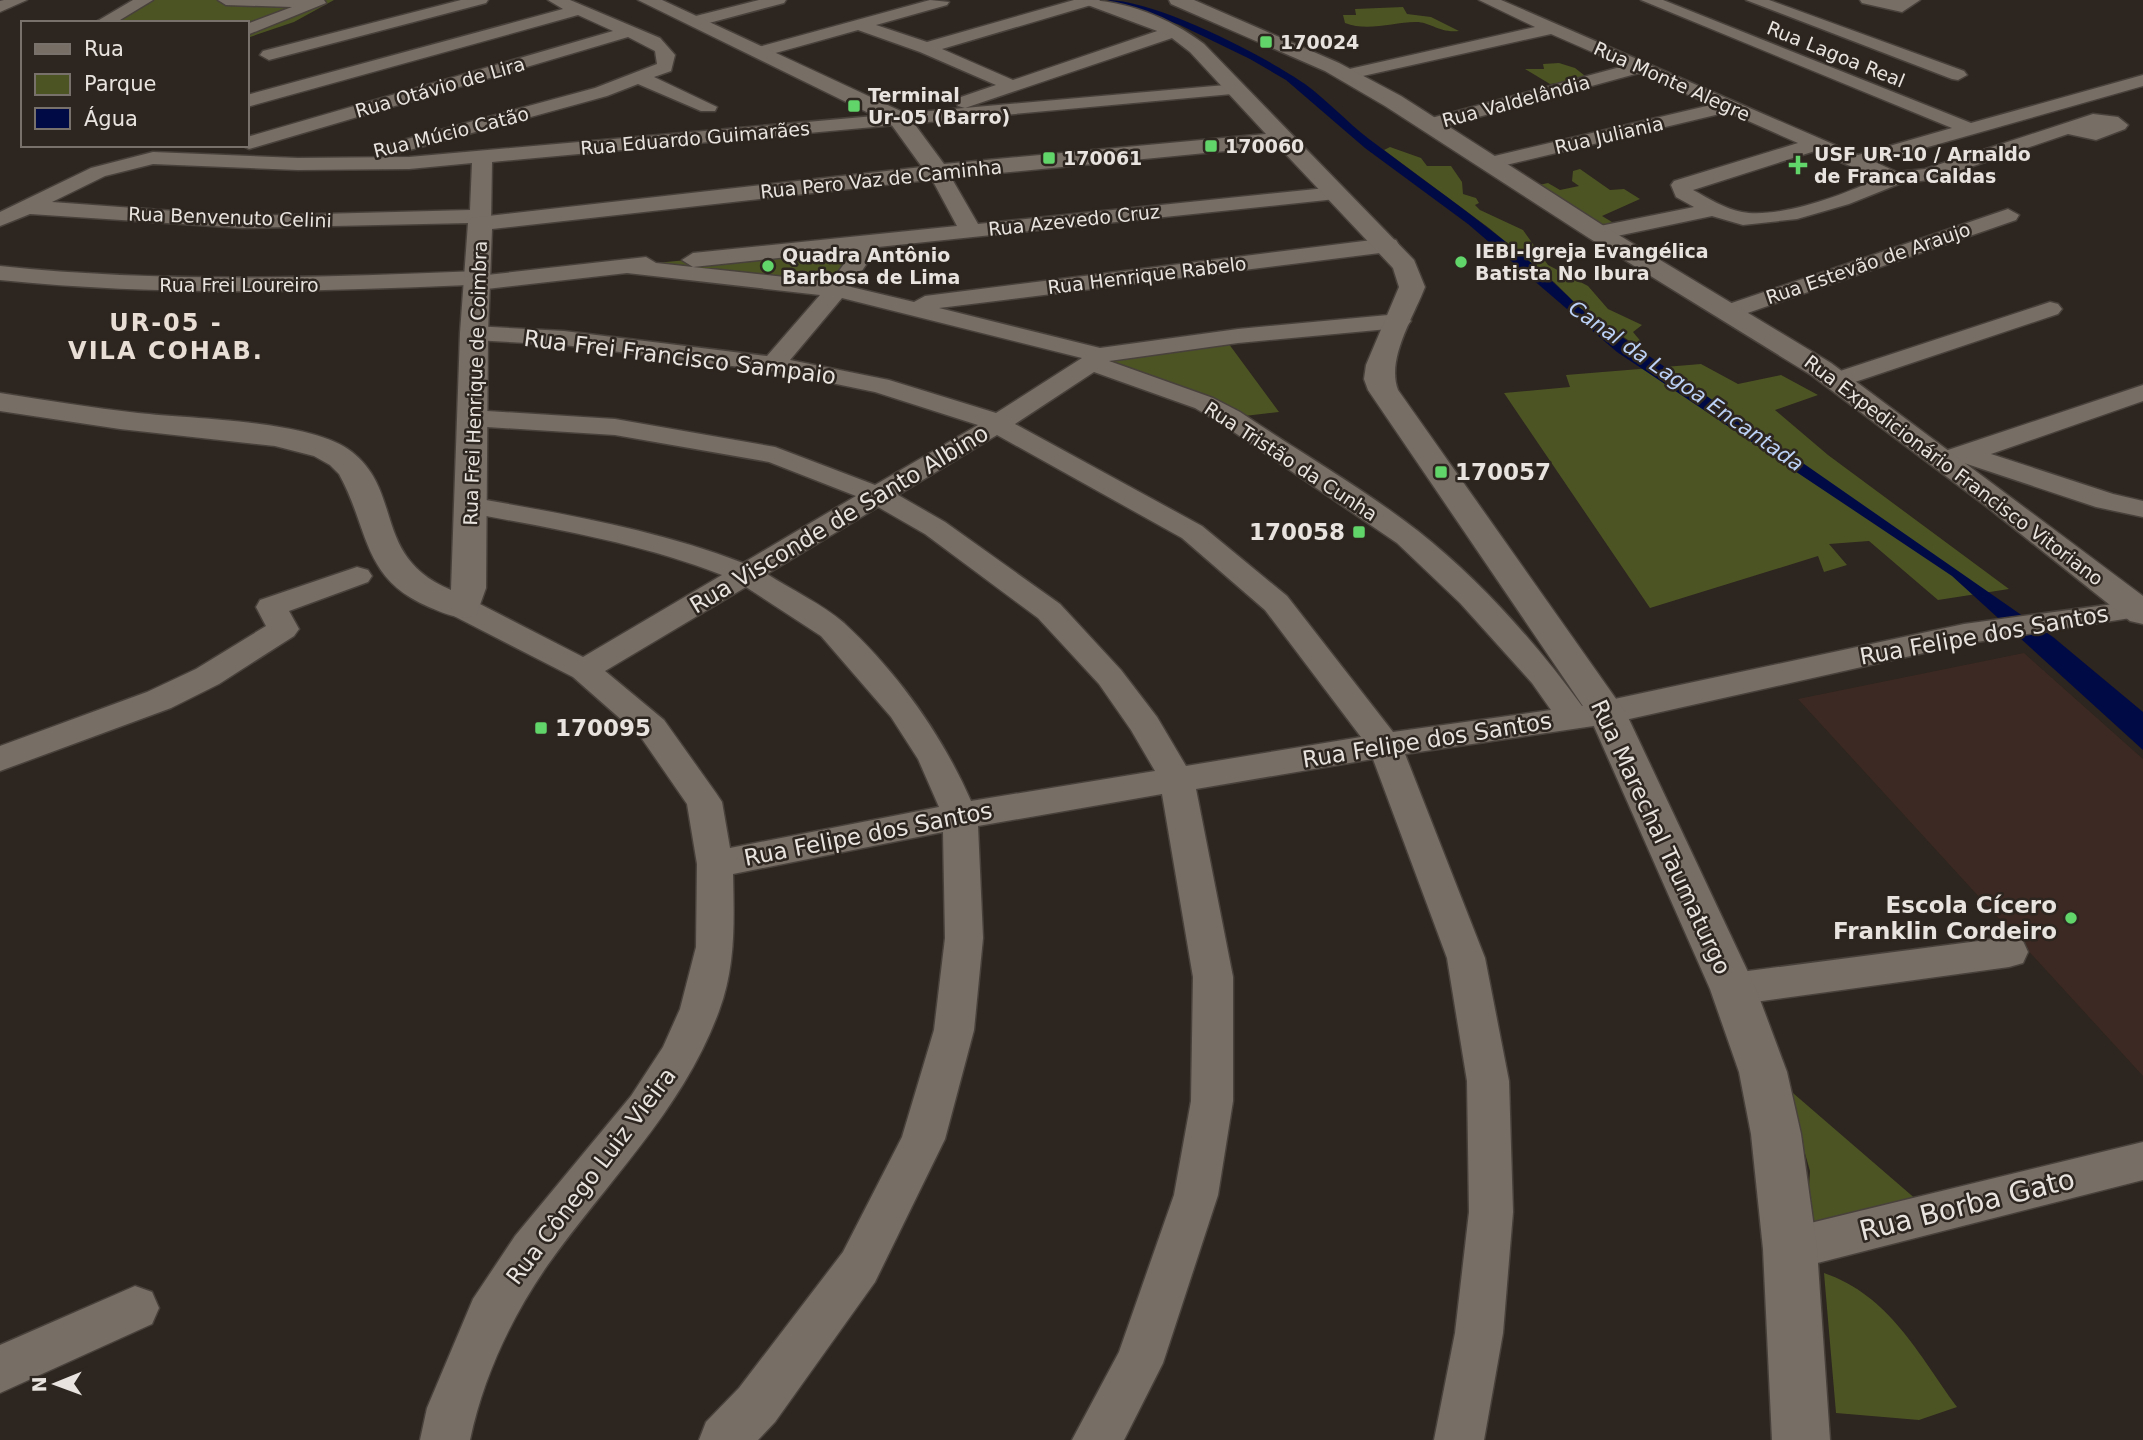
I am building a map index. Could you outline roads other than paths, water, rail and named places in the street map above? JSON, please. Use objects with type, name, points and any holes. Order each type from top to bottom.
[{"type":"main road","points":[[647,0],[899,119],[938,172]]},
{"type":"main road","points":[[1092,0],[1175,31]]},
{"type":"main road","name":"Rua Expedicionário Francisco Vitoriano","points":[[1178,0],[1345,75],[1431,124],[1598,233],[1838,380],[1956,457],[2140,611]]},
{"type":"main road","name":"Rua Marechal Taumaturgo","points":[[1175,31],[1237,89],[1282,139],[1388,245],[1405,266],[1412,287],[1380,366],[1382,390],[1590,715],[1734,989],[1763,1072],[1776,1134],[1790,1248],[1801,1440]]},
{"type":"main road","name":"Rua Pero Vaz de Caminha","points":[[480,220],[1282,139]]},
{"type":"main road","name":"Rua Frei Henrique de Coimbra","points":[[463,608],[469,588],[474,333],[480,220]]},
{"type":"main road","points":[[0,402],[110,419],[296,441],[335,454],[359,480],[377,530],[401,575],[424,591],[463,608]]},
{"type":"street","points":[[0,6],[19,0]]},
{"type":"street","points":[[106,21],[145,0]]},
{"type":"street","points":[[226,0],[323,2]]},
{"type":"street","points":[[269,55],[480,0]]},
{"type":"street","points":[[556,0],[630,31],[666,50],[668,58],[665,67],[645,76]]},
{"type":"street","points":[[694,22],[778,0]]},
{"type":"street","points":[[926,48],[1092,0]]},
{"type":"street","name":"Rua Monte Alegre","points":[[1487,0],[1895,178]]},
{"type":"street","name":"Rua Lagoa Real","points":[[1648,0],[1970,130]]},
{"type":"street","points":[[1754,0],[1958,75]]},
{"type":"street","points":[[1875,1],[1907,3]]},
{"type":"street","points":[[248,30],[323,2]]},
{"type":"street","points":[[761,52],[943,2]]},
{"type":"street","points":[[248,101],[578,10]]},
{"type":"street","points":[[975,13],[1008,25]]},
{"type":"street","points":[[857,24],[926,48],[1010,85]]},
{"type":"street","points":[[1345,75],[1469,45],[1552,29]]},
{"type":"street","name":"Rua Otávio de Lira","points":[[249,143],[630,31]]},
{"type":"street","points":[[928,116],[1010,85],[1175,31]]},
{"type":"street","points":[[248,48],[269,55],[317,80]]},
{"type":"street","name":"Rua Valdelândia","points":[[1431,124],[1642,67]]},
{"type":"street","points":[[645,76],[708,107]]},
{"type":"street","name":"Rua Múcio Catão","points":[[249,143],[281,153],[311,156],[367,154],[589,96],[645,76]]},
{"type":"street","points":[[1858,161],[2143,80]]},
{"type":"street","name":"Rua Eduardo Guimarães","points":[[24,207],[98,172],[153,158],[346,165],[482,157],[1237,89]]},
{"type":"street","name":"Rua Juliania","points":[[1489,163],[1730,106]]},
{"type":"street","points":[[248,109],[288,131]]},
{"type":"street","points":[[1816,144],[1681,185],[1683,193],[1737,217],[1764,220],[1852,195],[1895,178],[1928,174],[2088,121],[2103,119],[2118,125],[2096,134],[2067,128]]},
{"type":"street","name":"Rua Frei Henrique de Coimbra","points":[[480,220],[482,157]]},
{"type":"street","points":[[938,172],[971,231]]},
{"type":"street","name":"Rua Azevedo Cruz","points":[[478,281],[1336,193]]},
{"type":"street","points":[[0,220],[24,207]]},
{"type":"street","name":"Rua Benvenuto Celini","points":[[24,207],[243,222],[480,220]]},
{"type":"street","points":[[1598,233],[1715,209]]},
{"type":"street","name":"Rua Estevão de Araujo","points":[[1727,312],[2008,215]]},
{"type":"street","points":[[773,364],[837,290],[871,242]]},
{"type":"street","name":"Rua Henrique Rabelo","points":[[905,305],[1388,245]]},
{"type":"street","name":"Rua Tristão da Cunha","points":[[625,267],[837,290],[905,305],[1095,359],[1204,404],[1231,418],[1408,537],[1471,596],[1542,676],[1590,715]]},
{"type":"street","name":"Rua Frei Loureiro","points":[[0,273],[104,284],[188,286],[478,281]]},
{"type":"street","points":[[1838,380],[2050,309]]},
{"type":"street","name":"Rua Visconde de Santo Albino","points":[[584,670],[748,575],[999,423],[1095,359],[1238,336],[1399,321]]},
{"type":"street","name":"Rua Frei Francisco Sampaio","points":[[474,333],[576,340],[773,364],[880,385],[999,423],[1192,532],[1276,603],[1385,744],[1466,958],[1488,1081],[1491,1212],[1479,1333],[1459,1440]]},
{"type":"street","points":[[1956,457],[2143,393]]},
{"type":"street","points":[[472,418],[615,427],[775,455],[877,495],[945,535],[1049,611],[1110,677],[1145,725],[1177,780],[1213,977],[1212,1101],[1196,1195],[1139,1363],[1097,1440]]},
{"type":"street","points":[[1956,457],[2106,501],[2143,509]]},
{"type":"street","points":[[471,505],[589,527],[681,549],[748,575],[832,629],[904,709],[935,758],[960,816],[964,938],[954,1030],[923,1139],[859,1267],[757,1405],[724,1440]]},
{"type":"street","points":[[0,759],[133,711],[215,673],[283,629],[271,607],[357,576]]},
{"type":"street","name":"Rua Cônego Luiz Vieira","points":[[445,1440],[452,1408],[490,1315],[531,1251],[646,1109],[679,1056],[700,1009],[715,947],[715,863],[704,802],[652,728],[584,670],[463,608]]},
{"type":"street","name":"Rua Felipe dos Santos","points":[[715,863],[960,816],[1385,744],[1590,715],[1964,634],[2053,619],[2140,611]]},
{"type":"street","points":[[1734,989],[2008,953]]},
{"type":"street","name":"Rua Borba Gato","points":[[1790,1248],[2143,1161]]},
{"type":"street","points":[[0,1369],[135,1308]]},
{"type":"water","name":"Canal da Lagoa Encantada","points":[[1107,0],[1153,9],[1209,31],[1305,84],[1369,139],[1531,262],[1580,308],[2053,637],[2143,712],[2143,750],[1952,576],[1617,352],[1468,224],[1365,148],[1286,80],[1180,25]]},
{"type":"place","name":"170024","points":[[1266,42]]},
{"type":"place","name":"Terminal Ur-05 (Barro)","points":[[854,106]]},
{"type":"place","name":"170060","points":[[1211,146]]},
{"type":"place","name":"170061","points":[[1049,158]]},
{"type":"place","name":"USF UR-10 / Arnaldo de Franca Caldas","points":[[1798,165]]},
{"type":"place","name":"IEBI-Igreja Evangélica Batista No Ibura","points":[[1461,262]]},
{"type":"place","name":"Quadra Antônio Barbosa de Lima","points":[[768,266]]},
{"type":"place","name":"170057","points":[[1441,472]]},
{"type":"place","name":"170058","points":[[1359,532]]},
{"type":"place","name":"170095","points":[[541,728]]},
{"type":"place","name":"Escola Cícero Franklin Cordeiro","points":[[2071,918]]},
{"type":"district","name":"UR-05 - VILA COHAB.","points":[[166,337]]}]
